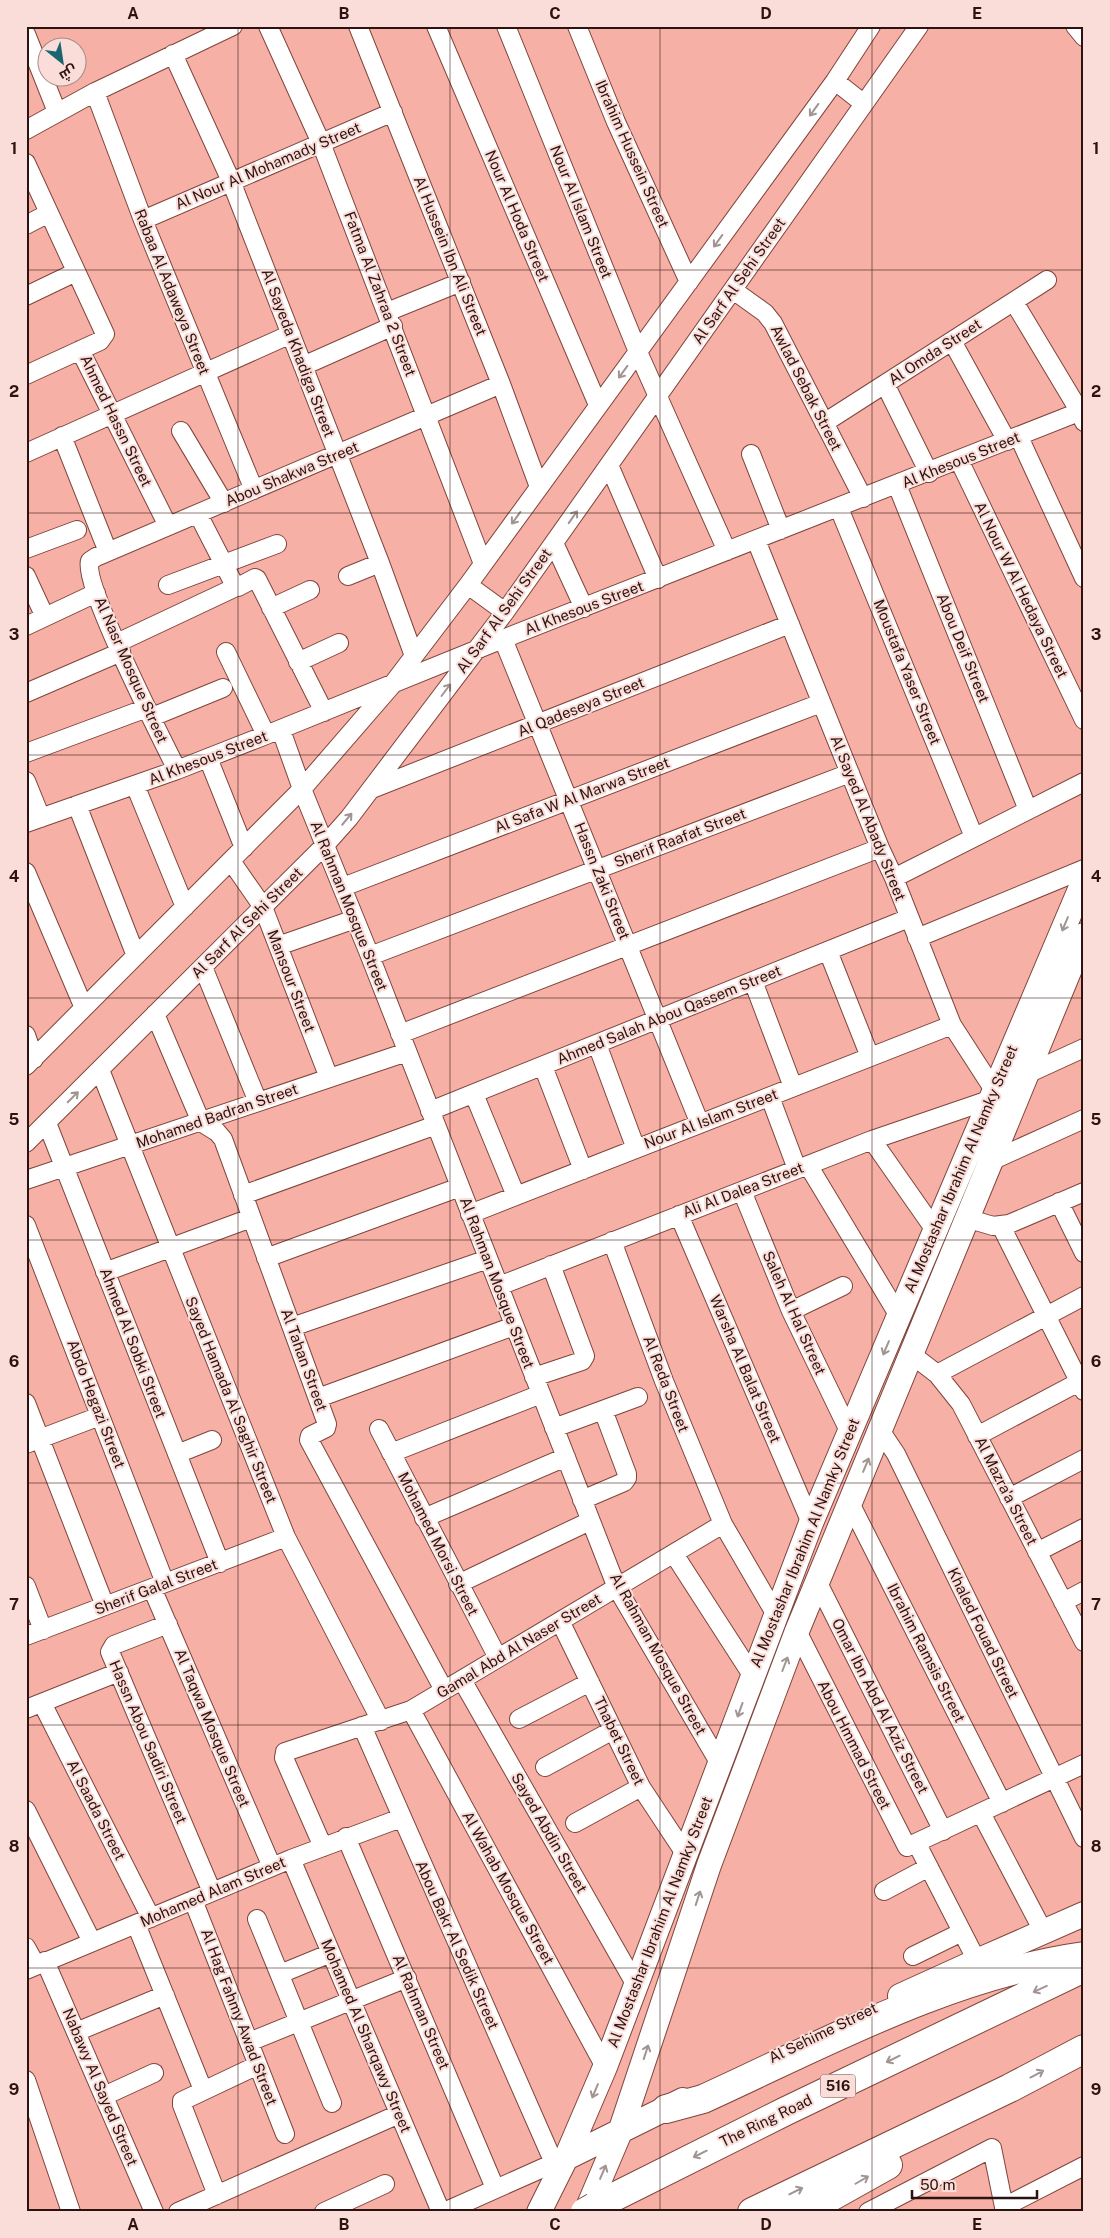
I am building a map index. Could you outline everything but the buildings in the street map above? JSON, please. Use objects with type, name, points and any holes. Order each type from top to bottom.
[{"type":"highway","points":[[666,2109],[703,2098],[930,1997],[1004,1973],[1084,1956]]},
{"type":"highway","name":"The Ring Road","points":[[588,2210],[786,2111],[1084,1968]]},
{"type":"highway","points":[[752,2212],[1010,2088],[1084,2049]]},
{"type":"highway","points":[[804,2212],[902,2157],[1010,2088]]},
{"type":"main road","name":"Al Mostashar Ibrahim Al Namky Street","points":[[539,2212],[560,2161],[605,2066],[686,1855],[752,1675],[812,1522],[1084,880]]},
{"type":"main road","name":"Al Mostashar Ibrahim Al Namky Street","points":[[588,2210],[620,2132],[709,1865],[797,1631],[1084,935]]},
{"type":"main road","points":[[686,1855],[709,1865]]},
{"type":"main road","name":"Al Sehime Street","points":[[560,2161],[977,1961],[1084,1914]]},
{"type":"street","points":[[26,130],[95,92],[233,26]]},
{"type":"street","name":"Fatma Al Zahraa 2 Street","points":[[268,26],[321,143],[483,564]]},
{"type":"street","name":"Al Hussein Ibn Ali Street","points":[[358,26],[501,384],[539,487]]},
{"type":"street","name":"Nour Al Hoda Street","points":[[436,26],[598,406]]},
{"type":"street","name":"Nour Al Islam Street","points":[[506,26],[638,352],[727,552]]},
{"type":"street","name":"Ibrahim Hussein Street","points":[[577,26],[616,122],[689,282]]},
{"type":"street","points":[[30,1063],[302,789],[392,685],[468,585],[689,282],[835,81],[871,26]]},
{"type":"street","name":"Al Sarf Al Sehi Street","points":[[26,1143],[325,845],[372,789],[505,612],[919,26]]},
{"type":"street","points":[[1075,26],[1084,36]]},
{"type":"street","points":[[26,34],[32,67],[57,112]]},
{"type":"street","name":"Al Sayeda Khadiga Street","points":[[173,54],[231,182],[380,563],[414,656]]},
{"type":"street","points":[[835,81],[863,103]]},
{"type":"street","name":"Rabaa Al Adaweya Street","points":[[95,92],[143,220],[254,490]]},
{"type":"street","name":"Al Nour Al Mohamady Street","points":[[143,220],[393,112]]},
{"type":"street","name":"Ahmed Hassn Street","points":[[26,163],[105,334],[103,340],[80,350],[168,526]]},
{"type":"street","points":[[26,225],[49,213]]},
{"type":"street","points":[[26,296],[76,272]]},
{"type":"street","name":"Al Omda Street","points":[[824,423],[1047,280]]},
{"type":"street","points":[[303,366],[460,282]]},
{"type":"street","name":"Awlad Sebak Street","points":[[733,290],[769,317],[863,498]]},
{"type":"street","points":[[1014,302],[1082,415]]},
{"type":"street","points":[[26,453],[291,334]]},
{"type":"street","points":[[952,341],[1013,439],[1084,578]]},
{"type":"street","points":[[26,375],[80,350]]},
{"type":"street","name":"Abou Shakwa Street","points":[[89,569],[93,558],[501,384]]},
{"type":"street","points":[[885,384],[929,472]]},
{"type":"street","name":"Al Khesous Street","points":[[34,820],[177,770],[658,578],[1013,439],[1082,415]]},
{"type":"street","points":[[181,430],[224,503]]},
{"type":"street","points":[[62,436],[108,552]]},
{"type":"street","points":[[751,454],[781,530]]},
{"type":"street","name":"Al Nour W Al Hedaya Street","points":[[959,460],[1084,720]]},
{"type":"street","points":[[609,465],[658,578]]},
{"type":"street","name":"Abou Deif Street","points":[[897,485],[1028,810]]},
{"type":"street","name":"Moustafa Yaser Street","points":[[839,508],[974,837]]},
{"type":"street","points":[[198,514],[236,587]]},
{"type":"street","points":[[26,550],[77,530]]},
{"type":"street","name":"Al Sayed Al Abady Street","points":[[756,540],[952,1025],[992,1095]]},
{"type":"street","points":[[554,543],[584,608]]},
{"type":"street","points":[[168,585],[277,544]]},
{"type":"street","points":[[348,576],[380,563]]},
{"type":"street","name":"Al Nasr Mosque Street","points":[[89,569],[96,593],[119,648],[177,770]]},
{"type":"street","points":[[26,576],[46,617]]},
{"type":"street","points":[[26,693],[256,578],[324,712]]},
{"type":"street","points":[[468,585],[505,612]]},
{"type":"street","points":[[271,608],[310,590]]},
{"type":"street","points":[[26,626],[96,593]]},
{"type":"street","name":"Al Qadeseya Street","points":[[372,789],[790,624]]},
{"type":"street","name":"Hassn Zaki Street","points":[[503,639],[700,1124]]},
{"type":"street","points":[[298,662],[339,642]]},
{"type":"street","name":"Al Rahman Mosque Street","points":[[226,652],[274,732],[302,789],[343,887],[617,1588],[720,1764]]},
{"type":"street","points":[[26,753],[223,688]]},
{"type":"street","name":"Al Safa W Al Marwa Street","points":[[343,887],[821,703]]},
{"type":"street","points":[[208,758],[244,848]]},
{"type":"street","name":"Sherif Raafat Street","points":[[370,956],[850,773]]},
{"type":"street","points":[[26,781],[34,820]]},
{"type":"street","points":[[894,878],[1084,782]]},
{"type":"street","points":[[135,785],[185,907]]},
{"type":"street","points":[[77,805],[136,956]]},
{"type":"street","points":[[400,1034],[880,848]]},
{"type":"street","name":"Mansour Street","points":[[232,861],[262,907],[329,1078]]},
{"type":"street","points":[[916,938],[1084,869]]},
{"type":"street","points":[[26,872],[84,1008]]},
{"type":"street","points":[[278,946],[355,918]]},
{"type":"street","name":"Ahmed Salah Abou Qassem Street","points":[[243,1195],[433,1118],[474,1094],[909,918]]},
{"type":"street","points":[[828,951],[870,1058]]},
{"type":"street","points":[[203,967],[258,1102]]},
{"type":"street","points":[[753,981],[793,1087]]},
{"type":"street","points":[[155,1014],[201,1122]]},
{"type":"street","name":"Nour Al Islam Street","points":[[470,1214],[952,1025]]},
{"type":"street","points":[[26,1035],[30,1063]]},
{"type":"street","points":[[597,1044],[636,1149]]},
{"type":"street","points":[[1025,1075],[1084,1048]]},
{"type":"street","name":"Mohamed Badran Street","points":[[26,1180],[407,1052]]},
{"type":"street","points":[[543,1066],[583,1170]]},
{"type":"street","name":"Sayed Hamada Al Saghir Street","points":[[100,1070],[286,1537],[381,1721]]},
{"type":"street","points":[[474,1094],[516,1196]]},
{"type":"street","name":"Ali Al Dalea Street","points":[[498,1286],[992,1095]]},
{"type":"street","points":[[770,1097],[802,1167],[899,1316]]},
{"type":"street","points":[[989,1162],[1084,1119]]},
{"type":"street","name":"Al Tahan Street","points":[[201,1122],[217,1132],[223,1139],[318,1398],[327,1426],[310,1436],[309,1440],[444,1690]]},
{"type":"street","name":"Ahmed Al Sobki Street","points":[[47,1123],[220,1563]]},
{"type":"street","points":[[872,1140],[935,1230]]},
{"type":"street","points":[[266,1258],[460,1187]]},
{"type":"street","name":"Saleh Al Hal Street","points":[[742,1191],[791,1311],[850,1433]]},
{"type":"street","points":[[966,1218],[993,1226],[1001,1226],[1084,1192]]},
{"type":"street","points":[[1060,1202],[1084,1253]]},
{"type":"street","name":"Warsha Al Balat Street","points":[[679,1216],[812,1522]]},
{"type":"street","points":[[105,1272],[252,1218]]},
{"type":"street","name":"Abdo Hegazi Street","points":[[26,1225],[100,1416],[159,1586]]},
{"type":"street","points":[[977,1436],[1080,1376],[1046,1316],[1001,1226]]},
{"type":"street","name":"Al Reda Street","points":[[612,1241],[668,1390],[723,1524],[776,1615]]},
{"type":"street","points":[[292,1327],[488,1259]]},
{"type":"street","points":[[534,1378],[580,1362],[585,1356],[551,1265]]},
{"type":"street","points":[[791,1311],[843,1286]]},
{"type":"street","points":[[937,1374],[1084,1296]]},
{"type":"street","points":[[318,1398],[514,1326]]},
{"type":"street","name":"Al Mazra'a Street","points":[[911,1354],[937,1374],[961,1404],[1084,1642]]},
{"type":"street","points":[[391,1453],[541,1394]]},
{"type":"street","points":[[554,1428],[638,1397]]},
{"type":"street","points":[[26,1403],[33,1442],[105,1606]]},
{"type":"street","points":[[582,1500],[624,1482],[627,1478],[603,1410]]},
{"type":"street","points":[[33,1442],[100,1416]]},
{"type":"street","name":"Mohamed Morsi Street","points":[[379,1429],[498,1658]]},
{"type":"street","name":"Khaled Fouad Street","points":[[880,1430],[896,1454],[1084,1838]]},
{"type":"street","points":[[177,1454],[212,1440]]},
{"type":"street","points":[[424,1518],[566,1457]]},
{"type":"street","points":[[1009,1498],[1084,1459]]},
{"type":"street","name":"Ibrahim Ramsis Street","points":[[850,1503],[1002,1803]]},
{"type":"street","points":[[458,1584],[590,1521]]},
{"type":"street","name":"Gamal Abd Al Naser Street","points":[[323,1847],[284,1758],[284,1754],[411,1710],[723,1524]]},
{"type":"street","points":[[1037,1552],[1084,1528]]},
{"type":"street","name":"Sherif Galal Street","points":[[26,1636],[286,1537]]},
{"type":"street","points":[[674,1554],[752,1675]]},
{"type":"street","name":"Omar Ibn Abd Al Aziz Street","points":[[817,1581],[943,1831]]},
{"type":"street","points":[[26,1586],[43,1630]]},
{"type":"street","name":"Al Taqwa Mosque Street","points":[[159,1586],[168,1624],[272,1867]]},
{"type":"street","points":[[1063,1602],[1084,1591]]},
{"type":"street","name":"Thabet Street","points":[[560,1622],[641,1788],[686,1855]]},
{"type":"street","name":"Hassn Abou Sadiri Street","points":[[168,1624],[112,1647],[110,1652],[212,1892]]},
{"type":"street","name":"Abou Hmmad Street","points":[[797,1631],[903,1844],[908,1847],[917,1844]]},
{"type":"street","points":[[34,1706],[118,1672]]},
{"type":"street","name":"Sayed Abdin Street","points":[[462,1680],[636,1987]]},
{"type":"street","points":[[519,1719],[590,1682]]},
{"type":"street","name":"Al Saada Street","points":[[34,1706],[143,1921],[165,1995],[203,2090]]},
{"type":"street","name":"Al Wahab Mosque Street","points":[[411,1710],[605,2066]]},
{"type":"street","name":"Abou Bakr Al Sedik Street","points":[[362,1726],[401,1818],[560,2161]]},
{"type":"street","points":[[545,1767],[613,1730]]},
{"type":"street","points":[[977,1961],[917,1844],[1084,1764]]},
{"type":"street","points":[[575,1823],[641,1788]]},
{"type":"street","points":[[26,1810],[92,1942]]},
{"type":"street","points":[[981,1813],[1043,1931]]},
{"type":"street","name":"Mohamed Alam Street","points":[[36,1966],[291,1859],[401,1818]]},
{"type":"street","name":"Al Rahman Street","points":[[346,1837],[496,2188]]},
{"type":"street","name":"Mohamed Al Sharqawy Street","points":[[291,1859],[442,2212]]},
{"type":"street","points":[[884,1891],[929,1867]]},
{"type":"street","name":"Al Hag Fahmy Awad Street","points":[[193,1900],[285,2134]]},
{"type":"street","points":[[257,1919],[332,2103]]},
{"type":"street","points":[[913,1956],[962,1932]]},
{"type":"street","name":"Nabawy Al Sayed Street","points":[[26,1946],[76,2032],[154,2212]]},
{"type":"street","points":[[280,1974],[330,1953]]},
{"type":"street","points":[[249,2042],[407,1978]]},
{"type":"street","points":[[76,2032],[165,1995]]},
{"type":"street","points":[[217,2195],[182,2104],[184,2099],[258,2064]]},
{"type":"street","points":[[104,2096],[154,2073]]},
{"type":"street","points":[[26,2080],[71,2212]]},
{"type":"street","points":[[178,2212],[399,2114]]},
{"type":"street","points":[[868,2212],[992,2148],[1004,2210],[1084,2166]]},
{"type":"street","points":[[442,2212],[560,2161]]},
{"type":"street","points":[[324,2212],[385,2184]]}]
